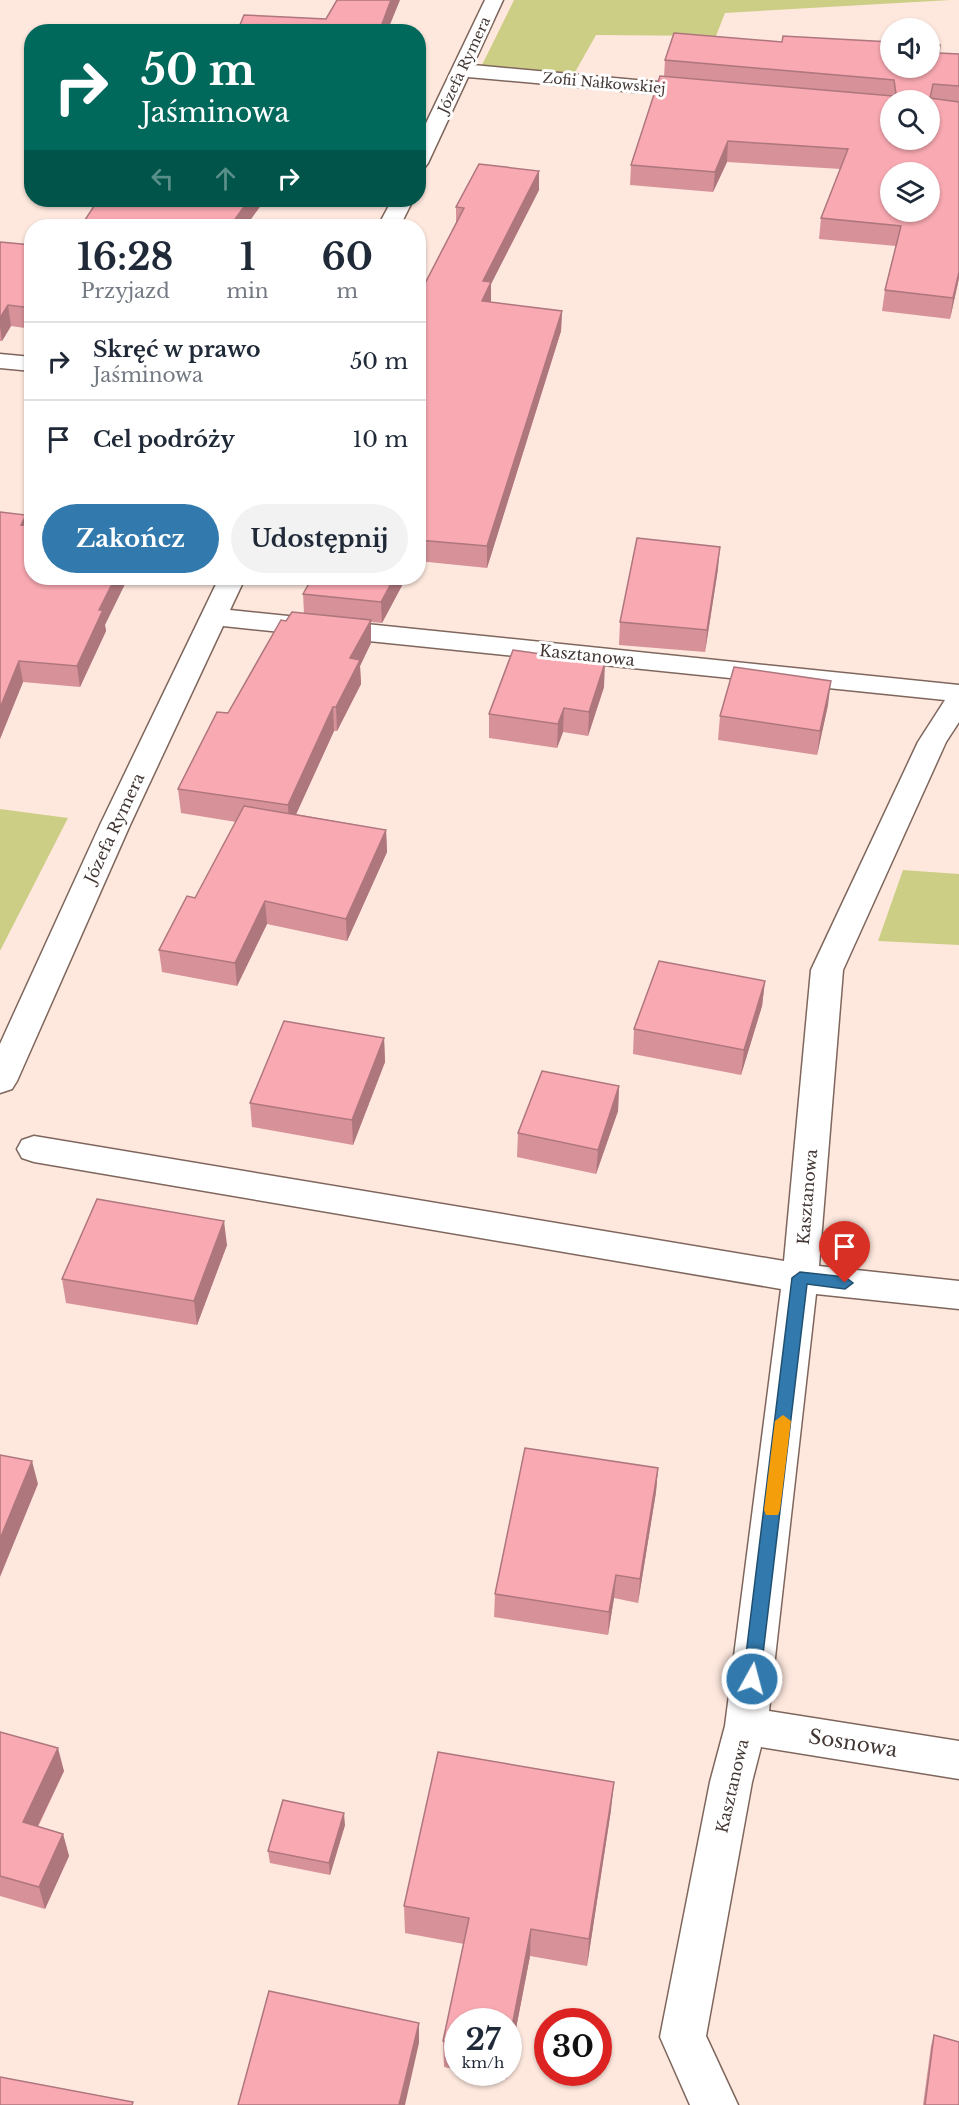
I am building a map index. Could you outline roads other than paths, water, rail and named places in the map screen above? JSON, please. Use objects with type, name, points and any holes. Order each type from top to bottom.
[{"type":"street","name":"Józefa Rymera","points":[[426,146],[494,0]]},
{"type":"street","name":"Zofii Nałkowskiej","points":[[461,70],[716,93]]},
{"type":"street","points":[[0,361],[24,363]]},
{"type":"street","name":"Józefa Rymera","points":[[0,1081],[115,825],[229,585]]},
{"type":"street","name":"Kasztanowa","points":[[215,616],[959,693]]},
{"type":"street","name":"Kasztanowa","points":[[714,2105],[682,2037],[730,1782],[746,1726],[800,1278],[827,970],[932,742],[959,700]]},
{"type":"street","points":[[33,1149],[800,1278],[959,1295]]},
{"type":"street","name":"Sosnowa","points":[[746,1726],[959,1760]]}]
